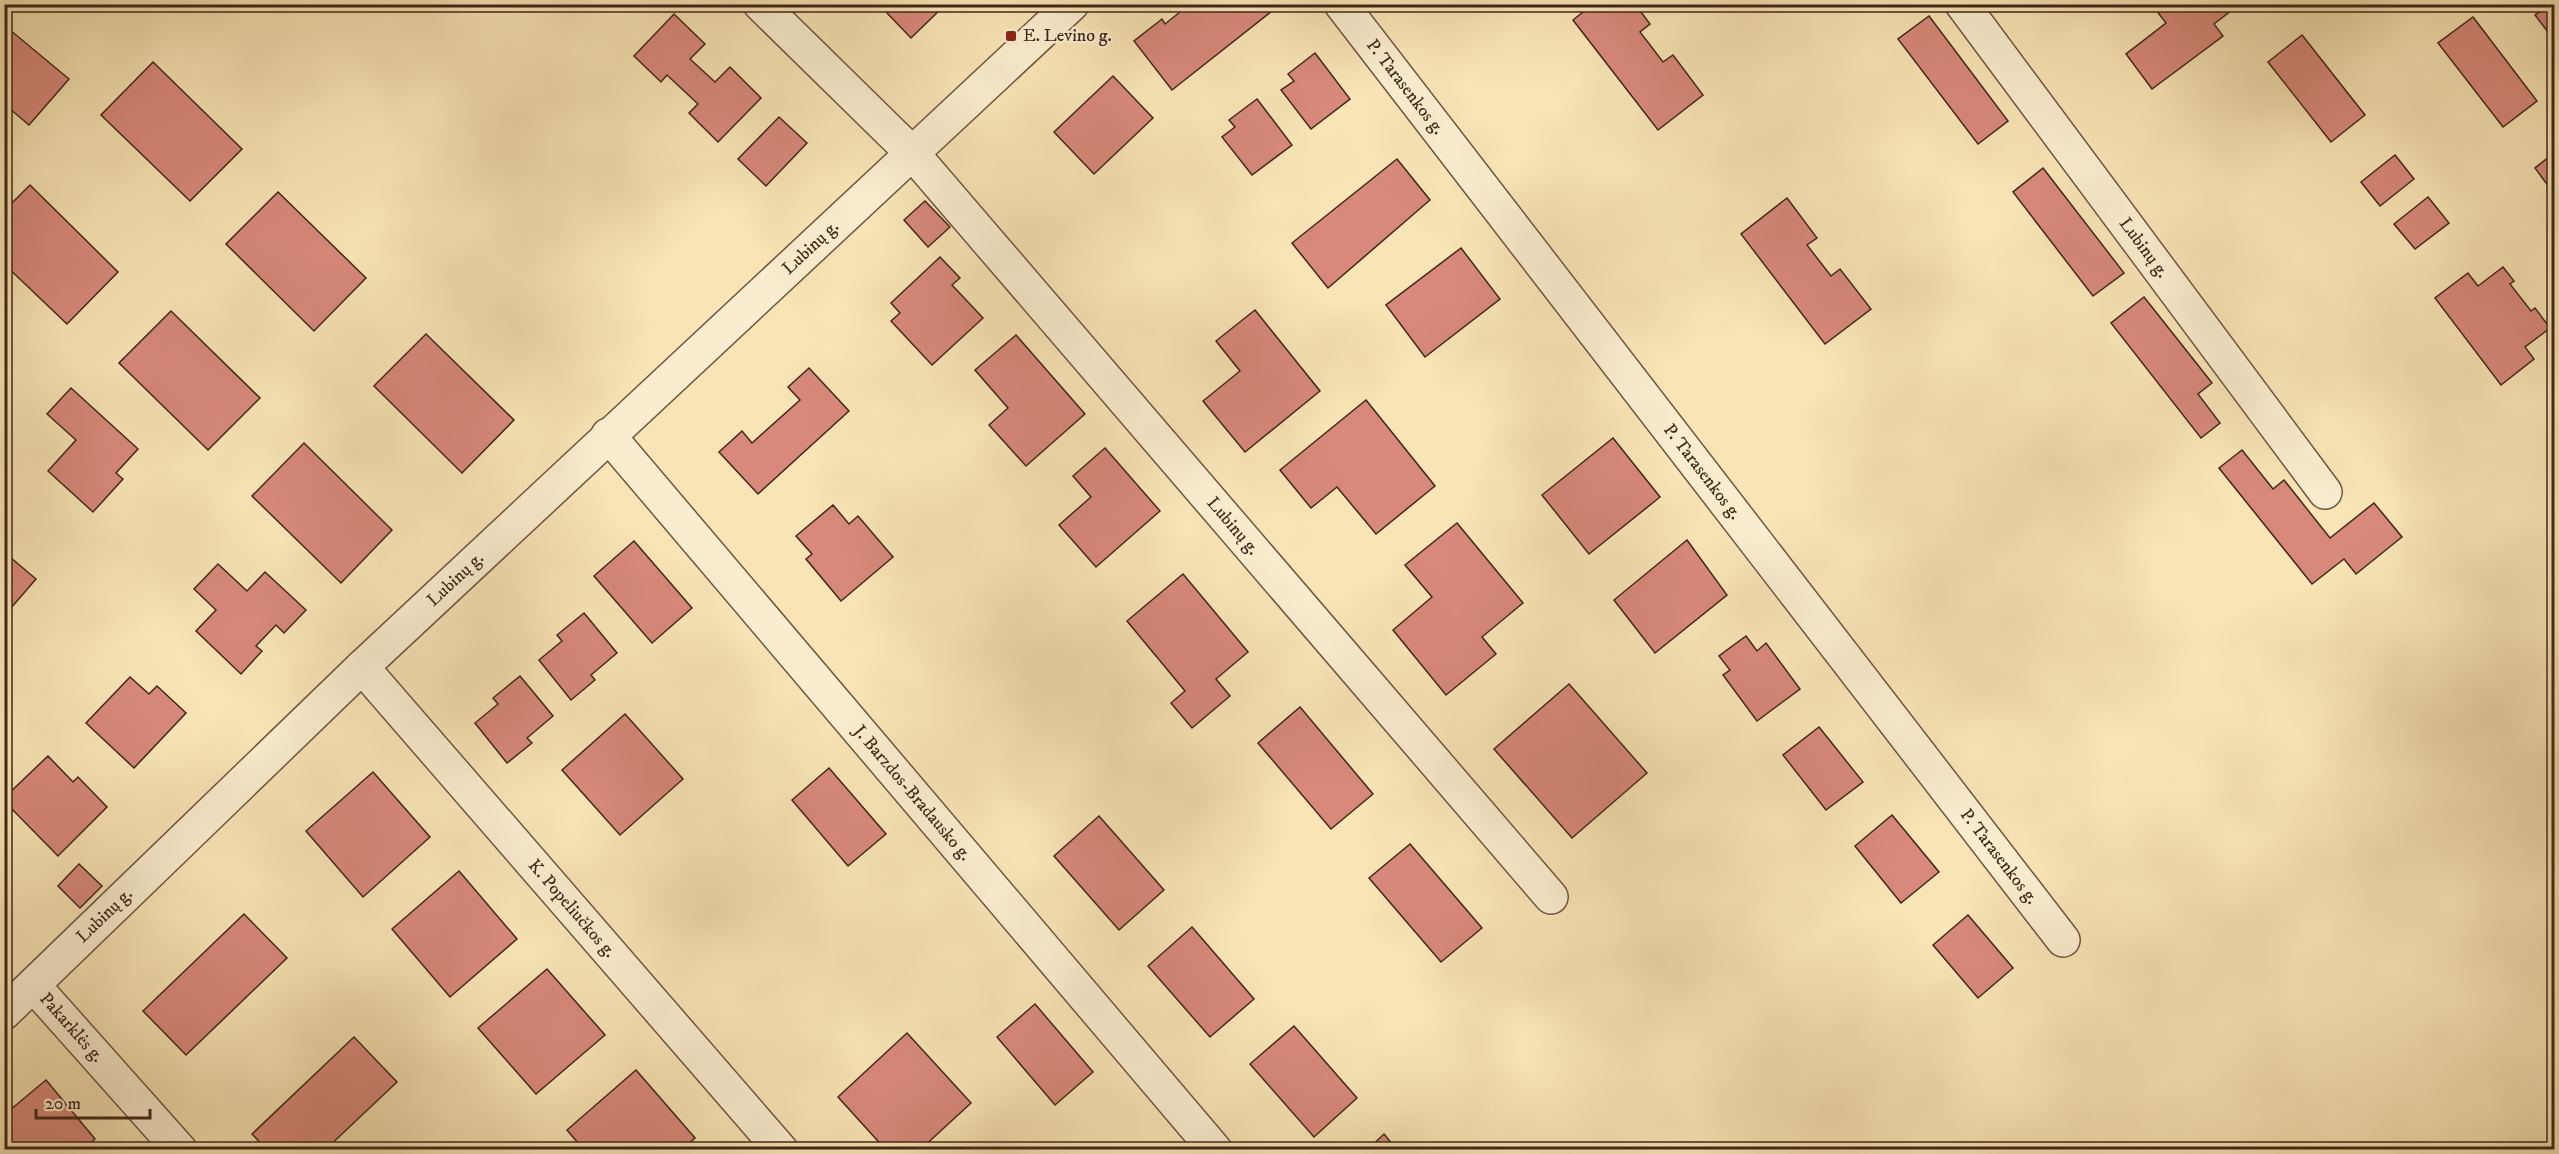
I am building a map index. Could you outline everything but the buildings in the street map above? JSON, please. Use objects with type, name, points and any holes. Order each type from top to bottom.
[{"type":"street","points":[[760,4],[914,154]]},
{"type":"street","name":"Lubinų g.","points":[[4,1013],[362,666],[608,435],[914,154],[1072,4]]},
{"type":"street","name":"P. Tarasenkos g.","points":[[1341,4],[2062,940]]},
{"type":"street","name":"Lubinų g.","points":[[1962,4],[2325,492]]},
{"type":"street","name":"Lubinų g.","points":[[914,154],[1551,897]]},
{"type":"street","name":"J. Barzdos-Bradausko g.","points":[[608,435],[1215,1149]]},
{"type":"street","name":"K. Popeliučkos g.","points":[[362,666],[781,1149]]},
{"type":"street","name":"Pakarklės g.","points":[[34,986],[180,1149]]},
{"type":"place","name":"E. Levino g.","points":[[1011,36]]}]
